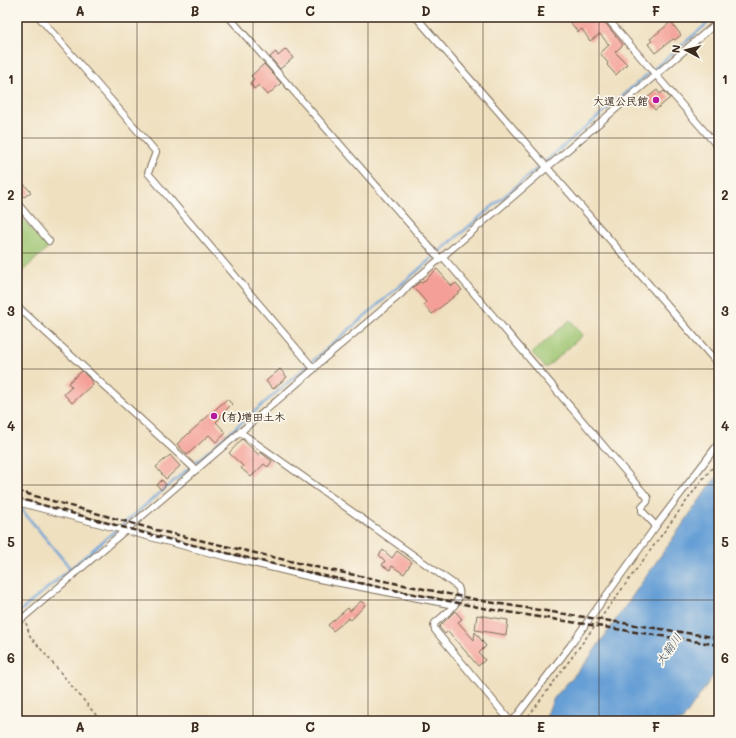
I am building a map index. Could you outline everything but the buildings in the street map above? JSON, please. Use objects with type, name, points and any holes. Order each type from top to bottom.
[{"type":"street","points":[[39,17],[156,152],[148,173],[313,367]]},
{"type":"street","points":[[229,17],[441,258],[648,498],[647,502],[642,507],[642,511],[656,526]]},
{"type":"street","points":[[416,17],[719,365]]},
{"type":"street","points":[[606,17],[719,148]]},
{"type":"street","points":[[17,623],[124,530],[193,467],[240,432],[313,367],[441,258],[544,165],[719,21]]},
{"type":"street","points":[[17,204],[49,241]]},
{"type":"street","points":[[17,306],[193,467]]},
{"type":"street","points":[[240,432],[458,587],[460,592],[459,599],[436,623],[434,626],[435,630],[511,721],[570,646],[656,526],[719,443]]},
{"type":"street","points":[[20,503],[211,553],[319,579],[454,605]]},
{"type":"path","points":[[525,721],[702,480],[719,460]]},
{"type":"path","points":[[23,618],[30,636],[101,721]]},
{"type":"green space","points":[[17,212],[48,248],[17,276]]},
{"type":"green space","points":[[570,320],[583,335],[546,368],[532,353]]},
{"type":"water","name":"大鞘川","points":[[719,475],[719,667],[682,721],[544,721],[554,698],[587,661],[713,481]]},
{"type":"waterway","points":[[17,614],[715,17]]},
{"type":"waterway","points":[[17,504],[71,569]]},
{"type":"railway","points":[[17,491],[156,530],[320,568],[488,602],[719,638]]},
{"type":"railway","points":[[17,498],[155,536],[320,575],[488,609],[719,645]]},
{"type":"place","name":"大還公民館","points":[[656,100]]},
{"type":"place","name":"(有)増田土木","points":[[214,416]]}]
